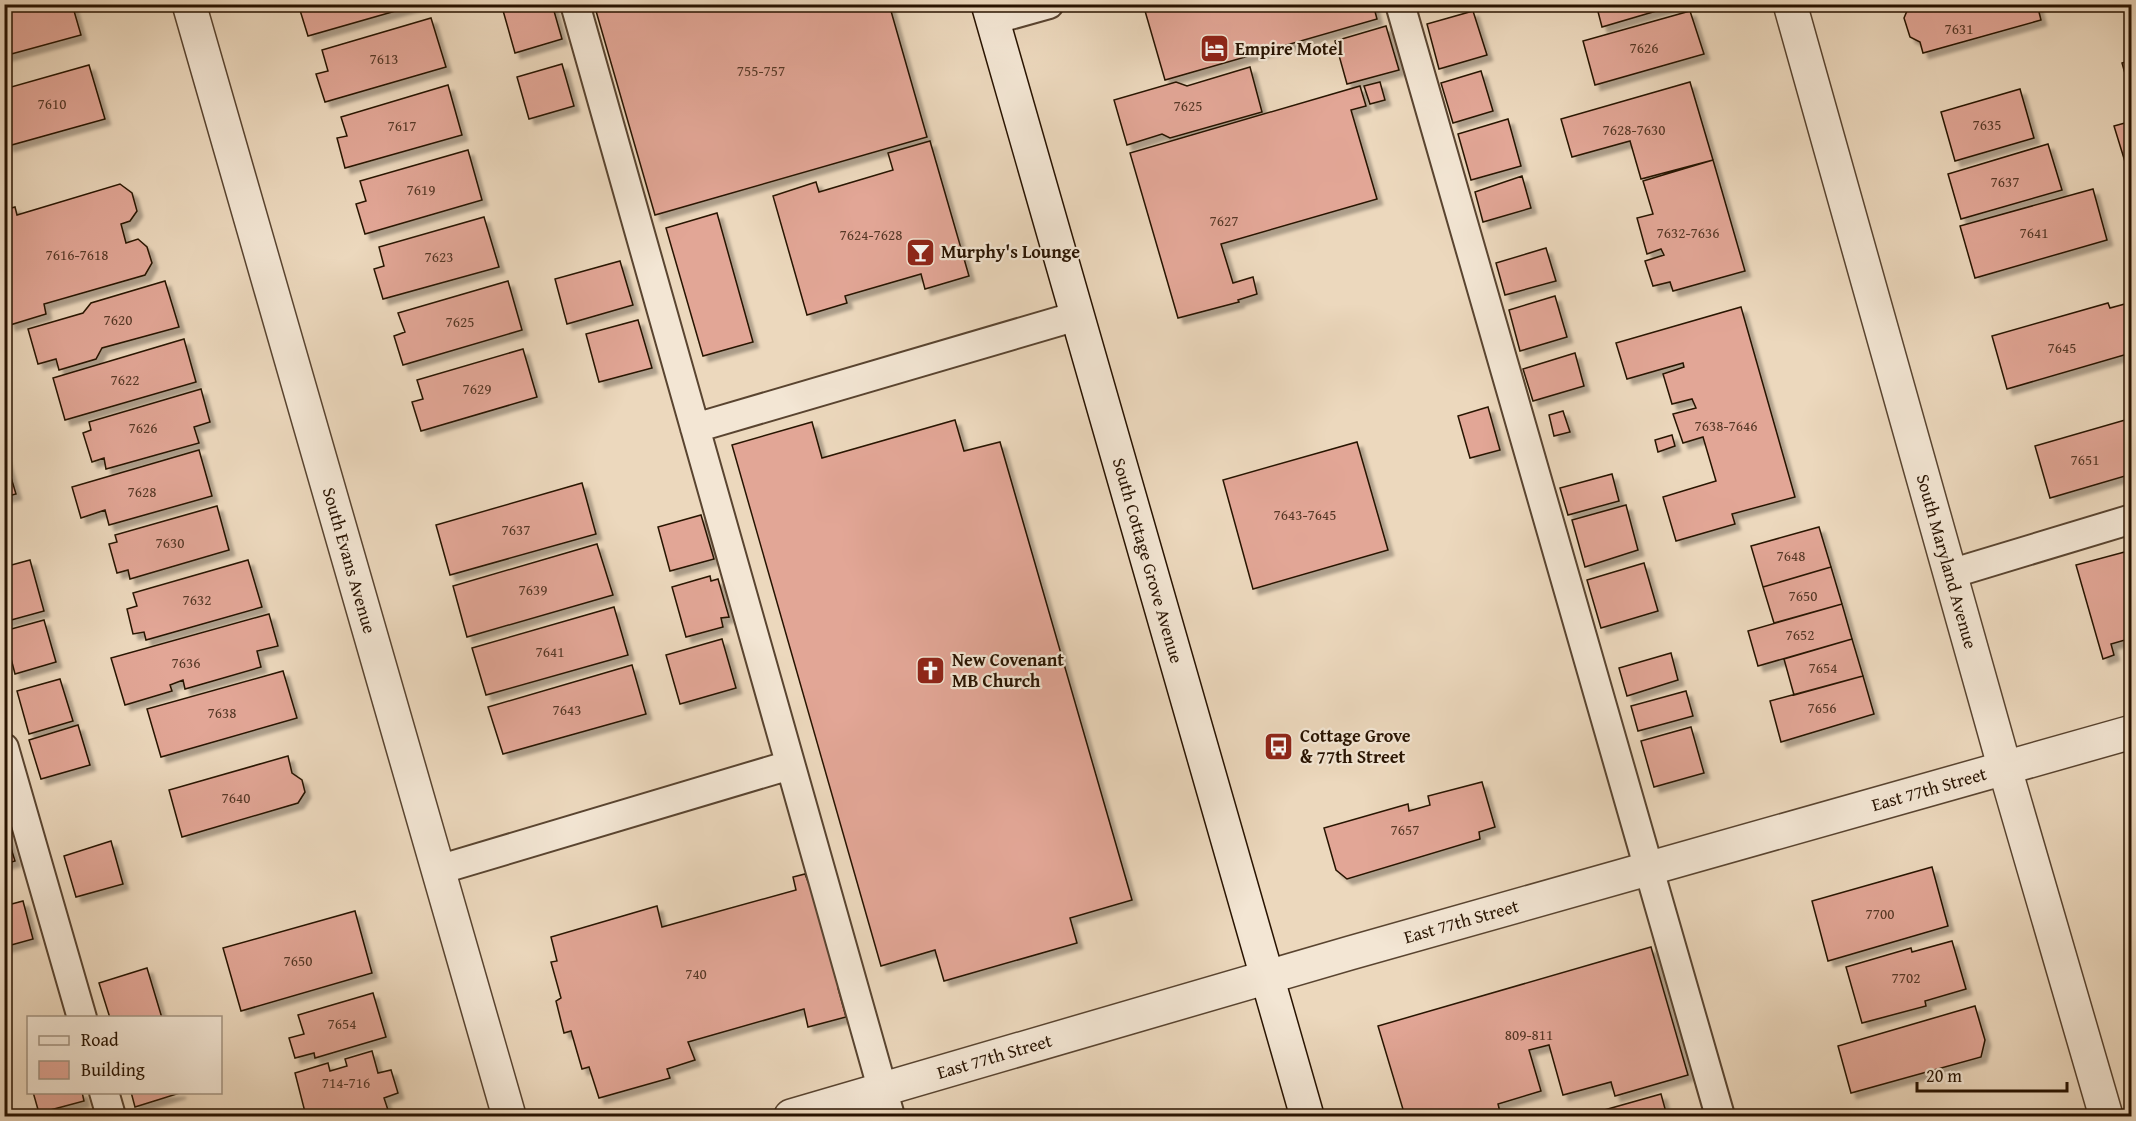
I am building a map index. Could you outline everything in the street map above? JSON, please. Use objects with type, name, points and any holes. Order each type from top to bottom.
[{"type":"street","name":"South Evans Avenue","points":[[189,4],[509,1116]]},
{"type":"street","name":"South Maryland Avenue","points":[[1790,4],[2005,769],[2106,1116]]},
{"type":"street","name":"South Cottage Grove Avenue","points":[[990,12],[1307,1116]]},
{"type":"street","name":"East 77th Street","points":[[791,1116],[886,1103],[1267,977],[2132,732]]},
{"type":"lane","points":[[575,4],[886,1103]]},
{"type":"lane","points":[[990,12],[1049,4]]},
{"type":"lane","points":[[1400,4],[1720,1116]]},
{"type":"lane","points":[[695,428],[1077,316]]},
{"type":"lane","points":[[1950,574],[2132,519]]},
{"type":"lane","points":[[4,748],[82,1016]]},
{"type":"lane","points":[[438,870],[790,765]]},
{"type":"lane","points":[[105,1094],[111,1116]]},
{"type":"building","points":[[4,4],[72,4],[81,35],[4,56]]},
{"type":"building","points":[[308,4],[420,4],[308,36],[299,7]]},
{"type":"building","points":[[512,4],[552,4],[562,39],[515,53],[502,7]]},
{"type":"building","points":[[594,4],[889,4],[927,137],[655,215]]},
{"type":"building","name":"Empire Motel","points":[[1143,4],[1373,4],[1377,19],[1165,80]]},
{"type":"building","points":[[1596,4],[1680,4],[1602,27]]},
{"type":"building","points":[[1910,4],[2037,4],[2041,20],[1923,53],[1920,42],[1910,37],[1904,18]]},
{"type":"building","points":[[1473,11],[1487,55],[1439,69],[1427,24]]},
{"type":"building","points":[[1690,11],[1704,54],[1595,85],[1583,41]]},
{"type":"building","points":[[431,18],[446,67],[325,102],[316,74],[328,71],[322,50]]},
{"type":"building","points":[[1386,26],[1399,70],[1347,84],[1335,41]]},
{"type":"building","points":[[2132,60],[2132,98],[2122,63]]},
{"type":"building","points":[[562,64],[574,106],[529,119],[517,77]]},
{"type":"building","points":[[89,65],[105,119],[8,146],[4,134],[4,89]]},
{"type":"building","points":[[1250,67],[1262,112],[1170,138],[1162,134],[1127,145],[1114,100],[1176,82],[1187,86]]},
{"type":"building","points":[[1481,71],[1493,111],[1453,123],[1441,83]]},
{"type":"building","points":[[1380,82],[1385,100],[1370,104],[1364,86]]},
{"type":"building","points":[[1690,82],[1713,160],[1641,179],[1630,141],[1572,157],[1561,119]]},
{"type":"building","points":[[448,85],[462,135],[345,168],[337,138],[347,136],[341,117]]},
{"type":"building","points":[[1360,86],[1366,106],[1351,110],[1377,199],[1221,244],[1233,283],[1253,277],[1257,294],[1238,300],[1239,302],[1178,318],[1130,153]]},
{"type":"building","points":[[2020,89],[2034,138],[1955,161],[1941,112]]},
{"type":"building","points":[[1508,119],[1521,166],[1471,180],[1458,134]]},
{"type":"building","points":[[2132,121],[2132,163],[2126,165],[2114,126]]},
{"type":"building","points":[[930,141],[969,276],[925,289],[921,274],[845,296],[847,303],[807,315],[773,196],[816,182],[819,192],[893,170],[888,153]]},
{"type":"building","points":[[2048,144],[2062,190],[1961,219],[1948,174]]},
{"type":"building","points":[[468,150],[482,200],[365,234],[356,204],[366,201],[360,181]]},
{"type":"building","points":[[1713,160],[1745,271],[1673,291],[1670,282],[1653,286],[1645,261],[1664,255],[1661,249],[1647,254],[1637,218],[1653,214],[1643,181]]},
{"type":"building","points":[[1522,176],[1531,208],[1483,222],[1475,192]]},
{"type":"building","points":[[120,184],[132,193],[137,211],[130,221],[121,224],[126,243],[138,239],[147,247],[152,263],[145,275],[44,304],[46,314],[10,325],[4,307],[4,210],[15,207],[17,215]]},
{"type":"building","points":[[2093,189],[2107,240],[1975,278],[1960,226]]},
{"type":"building","points":[[717,213],[753,342],[703,356],[666,228]]},
{"type":"building","points":[[484,217],[499,267],[383,299],[374,269],[384,266],[379,247]]},
{"type":"building","points":[[1546,248],[1556,281],[1505,295],[1496,263]]},
{"type":"building","points":[[620,261],[633,305],[567,324],[555,279]]},
{"type":"building","points":[[165,281],[179,327],[102,348],[96,359],[59,370],[56,359],[38,364],[28,329],[83,313],[91,303]]},
{"type":"building","points":[[508,281],[522,330],[403,365],[394,336],[405,332],[398,313]]},
{"type":"building","points":[[1555,296],[1567,337],[1520,351],[1509,310]]},
{"type":"building","points":[[2132,302],[2132,341],[2128,342],[2131,353],[2007,389],[1992,336],[2108,303],[2110,308]]},
{"type":"building","points":[[1741,307],[1795,497],[1732,514],[1735,524],[1676,541],[1663,497],[1716,481],[1703,437],[1683,443],[1673,414],[1696,408],[1692,399],[1672,404],[1663,374],[1684,367],[1683,363],[1627,379],[1616,343]]},
{"type":"building","points":[[638,320],[652,368],[599,382],[586,334]]},
{"type":"building","points":[[184,339],[196,382],[65,420],[53,378]]},
{"type":"building","points":[[523,349],[537,397],[421,431],[412,402],[423,399],[417,380]]},
{"type":"building","points":[[1575,353],[1584,386],[1533,401],[1523,369]]},
{"type":"building","points":[[201,389],[210,422],[194,427],[199,443],[106,469],[104,458],[92,462],[83,433],[91,430],[89,422]]},
{"type":"building","points":[[1488,407],[1500,450],[1470,458],[1458,416]]},
{"type":"building","points":[[1563,411],[1570,432],[1554,436],[1549,415]]},
{"type":"building","points":[[2132,418],[2132,474],[2050,498],[2035,446]]},
{"type":"building","name":"New Covenant MB Church","points":[[955,420],[964,451],[1000,442],[1132,900],[1070,918],[1077,943],[944,981],[935,950],[881,966],[732,445],[812,422],[822,458]]},
{"type":"building","points":[[1672,435],[1675,446],[1658,452],[1655,440]]},
{"type":"building","points":[[1357,442],[1388,550],[1253,589],[1223,480]]},
{"type":"building","points":[[199,450],[212,496],[109,525],[105,510],[81,518],[72,487]]},
{"type":"building","points":[[4,454],[16,494],[4,497]]},
{"type":"building","points":[[1612,474],[1619,501],[1568,515],[1560,488]]},
{"type":"building","points":[[582,483],[596,534],[450,575],[436,525]]},
{"type":"building","points":[[1626,505],[1638,550],[1585,567],[1572,520]]},
{"type":"building","points":[[217,506],[229,550],[130,579],[128,570],[117,573],[109,544],[117,542],[115,535]]},
{"type":"building","points":[[701,515],[714,559],[670,571],[658,527]]},
{"type":"building","points":[[1819,527],[1831,567],[1763,587],[1751,546]]},
{"type":"building","points":[[597,544],[613,595],[467,637],[453,586]]},
{"type":"building","points":[[2132,550],[2132,638],[2111,644],[2114,655],[2103,659],[2076,565]]},
{"type":"building","points":[[30,560],[44,611],[4,622],[4,567]]},
{"type":"building","points":[[248,560],[262,607],[146,640],[144,632],[133,634],[127,609],[137,606],[133,593]]},
{"type":"building","points":[[1644,563],[1658,611],[1601,628],[1587,580]]},
{"type":"building","points":[[1831,567],[1842,604],[1774,623],[1763,587]]},
{"type":"building","points":[[710,576],[711,581],[718,579],[729,617],[721,618],[723,627],[686,637],[672,587]]},
{"type":"building","points":[[1842,604],[1852,639],[1758,666],[1748,631]]},
{"type":"building","points":[[614,607],[628,655],[486,695],[472,648]]},
{"type":"building","points":[[269,614],[278,646],[257,651],[261,667],[185,689],[183,680],[170,685],[172,691],[125,705],[111,658]]},
{"type":"building","points":[[44,620],[56,662],[15,674],[4,631]]},
{"type":"building","points":[[722,639],[736,688],[680,704],[666,655]]},
{"type":"building","points":[[1852,639],[1863,676],[1794,695],[1784,659]]},
{"type":"building","points":[[1671,653],[1678,680],[1627,696],[1619,668]]},
{"type":"building","points":[[632,665],[646,714],[503,754],[488,707]]},
{"type":"building","points":[[283,671],[297,718],[161,757],[147,709]]},
{"type":"building","points":[[1863,676],[1874,714],[1781,742],[1770,701]]},
{"type":"building","points":[[60,679],[73,721],[29,734],[17,691]]},
{"type":"building","points":[[1686,691],[1693,716],[1638,731],[1631,706]]},
{"type":"building","points":[[78,725],[90,765],[41,779],[29,740]]},
{"type":"building","points":[[1691,727],[1704,773],[1654,787],[1641,741]]},
{"type":"building","points":[[288,756],[292,773],[302,780],[305,792],[298,803],[182,837],[169,790]]},
{"type":"building","points":[[1482,782],[1495,827],[1479,832],[1480,839],[1347,879],[1336,870],[1324,828],[1408,804],[1409,811],[1430,805],[1428,796]]},
{"type":"building","points":[[6,832],[15,861],[4,864],[4,833]]},
{"type":"building","points":[[111,841],[123,884],[76,897],[64,856]]},
{"type":"building","points":[[1932,867],[1948,926],[1828,961],[1812,901]]},
{"type":"building","points":[[805,874],[809,884],[812,883],[841,987],[838,988],[846,1017],[808,1027],[804,1009],[688,1042],[695,1060],[667,1069],[670,1078],[599,1098],[589,1067],[582,1069],[571,1031],[564,1033],[556,1001],[561,998],[551,962],[557,961],[551,937],[657,906],[662,927],[796,890],[793,877]]},
{"type":"building","points":[[23,901],[33,939],[4,947],[4,906]]},
{"type":"building","points":[[355,911],[372,973],[241,1011],[223,948]]},
{"type":"building","points":[[1952,941],[1966,989],[1925,1001],[1926,1006],[1862,1023],[1846,967],[1911,948],[1912,952]]},
{"type":"building","points":[[1651,947],[1688,1075],[1615,1096],[1611,1082],[1563,1095],[1549,1045],[1529,1050],[1541,1091],[1498,1104],[1501,1116],[1405,1116],[1378,1026]]},
{"type":"building","points":[[147,968],[161,1016],[109,1016],[99,983]]},
{"type":"building","points":[[373,993],[386,1037],[315,1058],[314,1053],[295,1058],[289,1038],[304,1034],[298,1015]]},
{"type":"building","points":[[1975,1006],[1985,1040],[1981,1057],[1851,1093],[1838,1046]]},
{"type":"building","points":[[372,1051],[378,1073],[391,1070],[398,1093],[384,1098],[390,1116],[306,1116],[295,1073],[328,1063],[330,1071],[347,1066],[345,1059]]},
{"type":"building","points":[[34,1094],[82,1094],[84,1101],[39,1113]]},
{"type":"building","points":[[132,1094],[177,1094],[135,1107]]},
{"type":"building","points":[[1661,1094],[1667,1116],[1583,1116]]},
{"type":"place","name":"Empire Motel","points":[[1214,49]]},
{"type":"place","name":"Murphy's Lounge","points":[[920,252]]},
{"type":"place","name":"New Covenant MB Church","points":[[931,670]]},
{"type":"place","name":"Cottage Grove & 77th Street","points":[[1279,746]]}]
